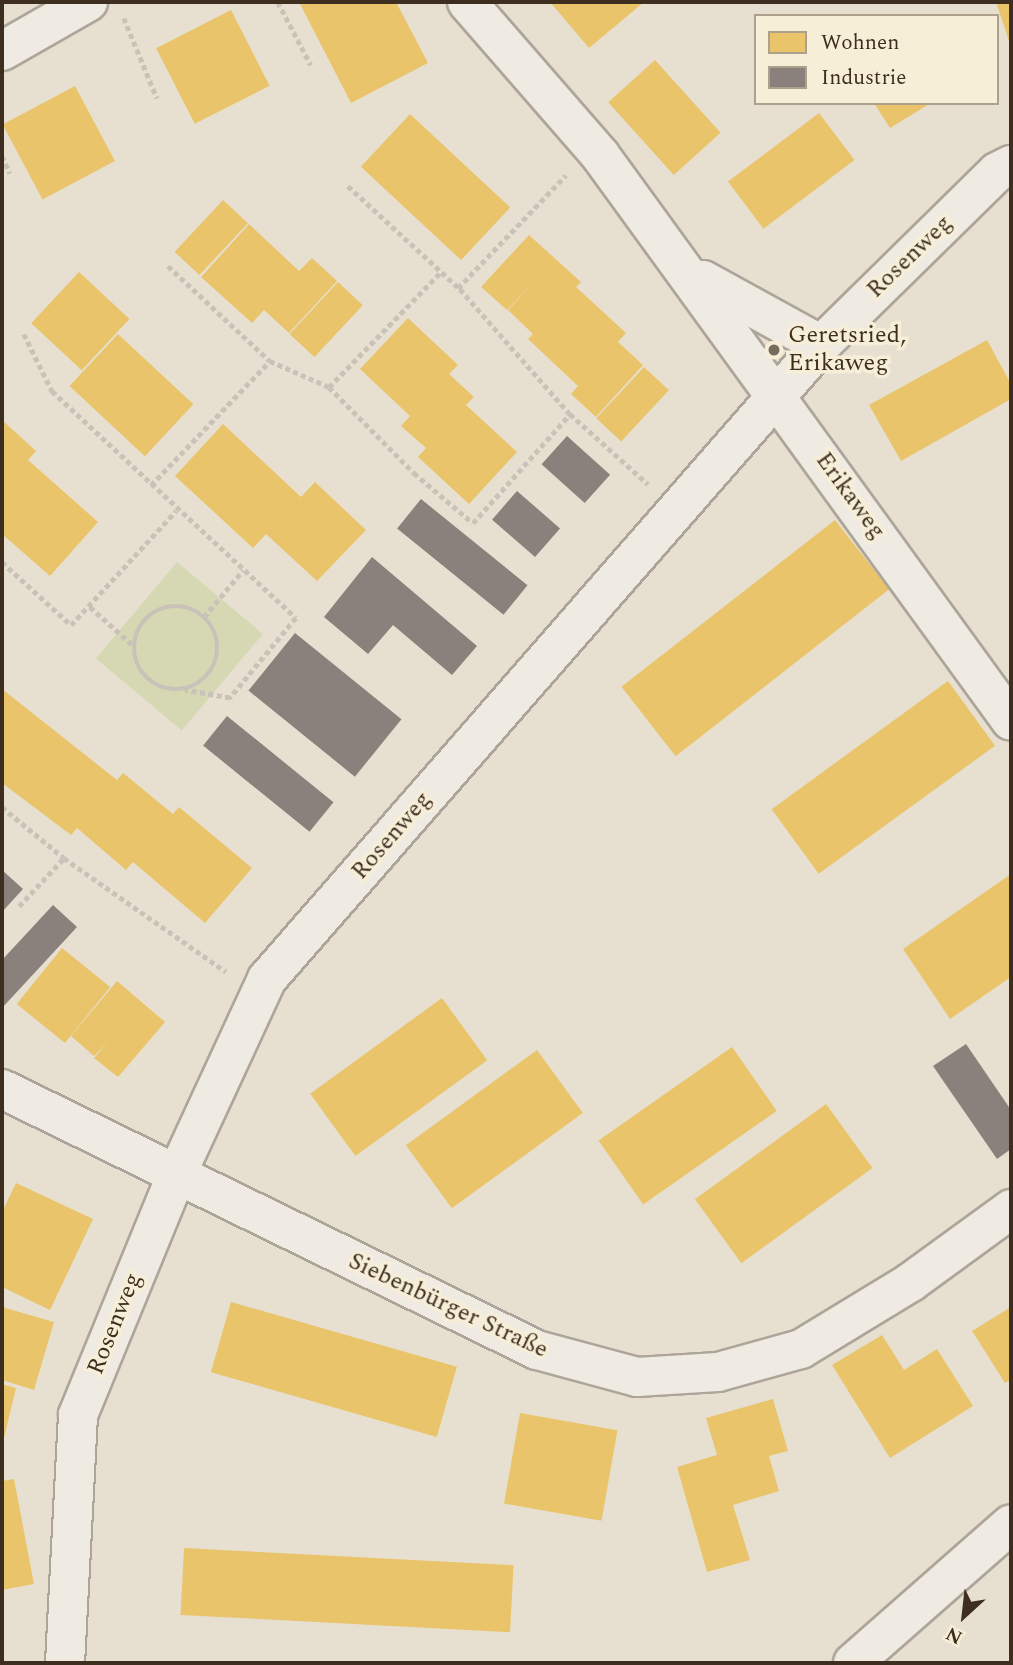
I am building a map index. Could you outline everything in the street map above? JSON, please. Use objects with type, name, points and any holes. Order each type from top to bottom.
[{"type":"street","name":"Erikaweg","points":[[467,2],[594,146],[688,271],[1011,721]]},
{"type":"street","points":[[2,51],[105,8]]},
{"type":"street","name":"Rosenweg","points":[[65,1663],[78,1415],[175,1178],[267,979],[821,345],[997,172],[1011,165]]},
{"type":"street","name":"Erikaweg","points":[[688,271],[821,345]]},
{"type":"street","name":"Siebenbürger Straße","points":[[2,1089],[175,1178],[537,1350],[637,1377],[718,1372],[801,1349],[911,1282],[1011,1209]]},
{"type":"street","points":[[853,1663],[1011,1524]]},
{"type":"path","points":[[278,2],[310,65]]},
{"type":"path","points":[[105,8],[158,98]]},
{"type":"path","points":[[458,288],[594,146]]},
{"type":"path","points":[[2,156],[10,173]]},
{"type":"path","points":[[348,186],[458,288],[570,415],[677,510]]},
{"type":"path","points":[[168,266],[270,361],[329,387],[414,473],[473,523],[570,415]]},
{"type":"path","points":[[329,387],[440,273]]},
{"type":"path","points":[[24,334],[52,391],[176,511],[296,618],[230,698],[172,690],[148,681],[140,671],[134,646],[143,622],[154,612],[179,607],[204,617],[217,639],[215,666],[197,685],[185,690]]},
{"type":"path","points":[[151,485],[270,361]]},
{"type":"path","points":[[2,562],[71,625],[176,511]]},
{"type":"path","points":[[204,617],[243,570]]},
{"type":"path","points":[[90,607],[134,646]]},
{"type":"path","points":[[2,807],[64,858],[259,995]]},
{"type":"path","points":[[19,906],[64,858]]},
{"type":"green space","points":[[177,562],[263,634],[182,731],[96,659]]},
{"type":"building: Wohnen","points":[[299,2],[396,2],[428,63],[351,103]]},
{"type":"building: Wohnen","points":[[550,2],[644,2],[589,48]]},
{"type":"building: Wohnen","points":[[996,2],[1011,2],[1011,47]]},
{"type":"building: Wohnen","points":[[231,10],[270,86],[195,124],[156,48]]},
{"type":"building: Wohnen","points":[[655,60],[721,133],[674,175],[608,102]]},
{"type":"building: Wohnen","points":[[75,86],[115,161],[43,200],[3,124]]},
{"type":"building: Wohnen","points":[[875,105],[928,105],[890,128]]},
{"type":"building: Wohnen","points":[[819,113],[855,160],[763,229],[728,182]]},
{"type":"building: Wohnen","points":[[410,114],[510,207],[461,260],[361,167]]},
{"type":"building: Wohnen","points":[[223,200],[248,223],[199,275],[175,252]]},
{"type":"building: Wohnen","points":[[249,224],[299,271],[312,258],[337,281],[289,333],[264,310],[252,323],[201,277]]},
{"type":"building: Wohnen","points":[[529,235],[581,282],[576,287],[626,333],[618,342],[643,365],[596,417],[571,394],[578,386],[528,339],[533,334],[508,310],[537,278],[507,310],[481,287]]},
{"type":"building: Wohnen","points":[[79,272],[129,319],[82,370],[31,323]]},
{"type":"building: Wohnen","points":[[338,282],[363,305],[314,357],[290,334]]},
{"type":"building: Wohnen","points":[[408,318],[458,365],[449,374],[474,397],[466,405],[517,452],[469,504],[418,457],[426,448],[401,426],[410,416],[360,369]]},
{"type":"building: Wohnen","points":[[118,334],[193,404],[145,456],[70,386]]},
{"type":"building: Wohnen","points":[[987,340],[1011,384],[1011,399],[901,461],[869,405]]},
{"type":"building: Wohnen","points":[[644,367],[669,390],[621,441],[596,418]]},
{"type":"building: Wohnen","points":[[2,420],[36,451],[28,460],[98,522],[50,576],[2,534]]},
{"type":"building: Wohnen","points":[[223,424],[301,497],[315,482],[366,530],[317,581],[266,534],[253,548],[175,476]]},
{"type":"building: Wohnen","points":[[835,520],[889,589],[676,756],[621,687]]},
{"type":"building: Wohnen","points":[[948,681],[995,746],[819,874],[772,809]]},
{"type":"building: Wohnen","points":[[2,689],[117,780],[123,773],[173,814],[179,807],[252,868],[205,923],[133,862],[126,870],[77,828],[71,835],[2,783]]},
{"type":"building: Wohnen","points":[[1011,874],[1011,977],[950,1019],[903,949]]},
{"type":"building: Wohnen","points":[[62,948],[110,987],[65,1043],[17,1004]]},
{"type":"building: Wohnen","points":[[117,981],[165,1022],[118,1077],[94,1058],[108,1042],[94,1056],[71,1036]]},
{"type":"building: Wohnen","points":[[442,998],[487,1060],[355,1156],[310,1094]]},
{"type":"building: Wohnen","points":[[732,1047],[777,1111],[643,1204],[598,1140]]},
{"type":"building: Wohnen","points":[[537,1050],[583,1113],[452,1208],[406,1145]]},
{"type":"building: Wohnen","points":[[826,1104],[872,1168],[741,1263],[695,1199]]},
{"type":"building: Wohnen","points":[[16,1183],[93,1219],[50,1310],[2,1287],[2,1212]]},
{"type":"building: Wohnen","points":[[231,1302],[457,1367],[437,1437],[211,1372]]},
{"type":"building: Wohnen","points":[[2,1307],[54,1322],[34,1390],[2,1380]]},
{"type":"building: Wohnen","points":[[1011,1307],[1011,1380],[1005,1383],[972,1331]]},
{"type":"building: Wohnen","points":[[882,1335],[904,1370],[937,1349],[973,1406],[890,1458],[832,1365]]},
{"type":"building: Wohnen","points":[[2,1384],[16,1388],[3,1442],[2,1442]]},
{"type":"building: Wohnen","points":[[773,1399],[788,1451],[769,1456],[779,1491],[733,1505],[750,1560],[707,1572],[677,1467],[717,1455],[706,1418]]},
{"type":"building: Wohnen","points":[[520,1413],[617,1430],[602,1521],[504,1504]]},
{"type":"building: Wohnen","points":[[14,1479],[34,1584],[2,1590],[2,1481]]},
{"type":"building: Wohnen","points":[[184,1548],[514,1565],[510,1632],[180,1615]]},
{"type":"building: Industrie","points":[[567,436],[610,475],[585,503],[542,464]]},
{"type":"building: Industrie","points":[[517,491],[560,528],[535,557],[492,520]]},
{"type":"building: Industrie","points":[[421,499],[527,585],[504,615],[397,529]]},
{"type":"building: Industrie","points":[[372,557],[477,646],[452,675],[393,625],[368,654],[324,617]]},
{"type":"building: Industrie","points":[[295,633],[401,719],[355,777],[248,691]]},
{"type":"building: Industrie","points":[[227,716],[333,802],[310,832],[203,746]]},
{"type":"building: Industrie","points":[[2,870],[23,889],[2,912]]},
{"type":"building: Industrie","points":[[53,905],[77,927],[2,1008],[2,960]]},
{"type":"building: Industrie","points":[[966,1044],[1011,1110],[1011,1149],[997,1159],[933,1066]]},
{"type":"place","name":"Geretsried, Erikaweg","points":[[774,350]]}]
